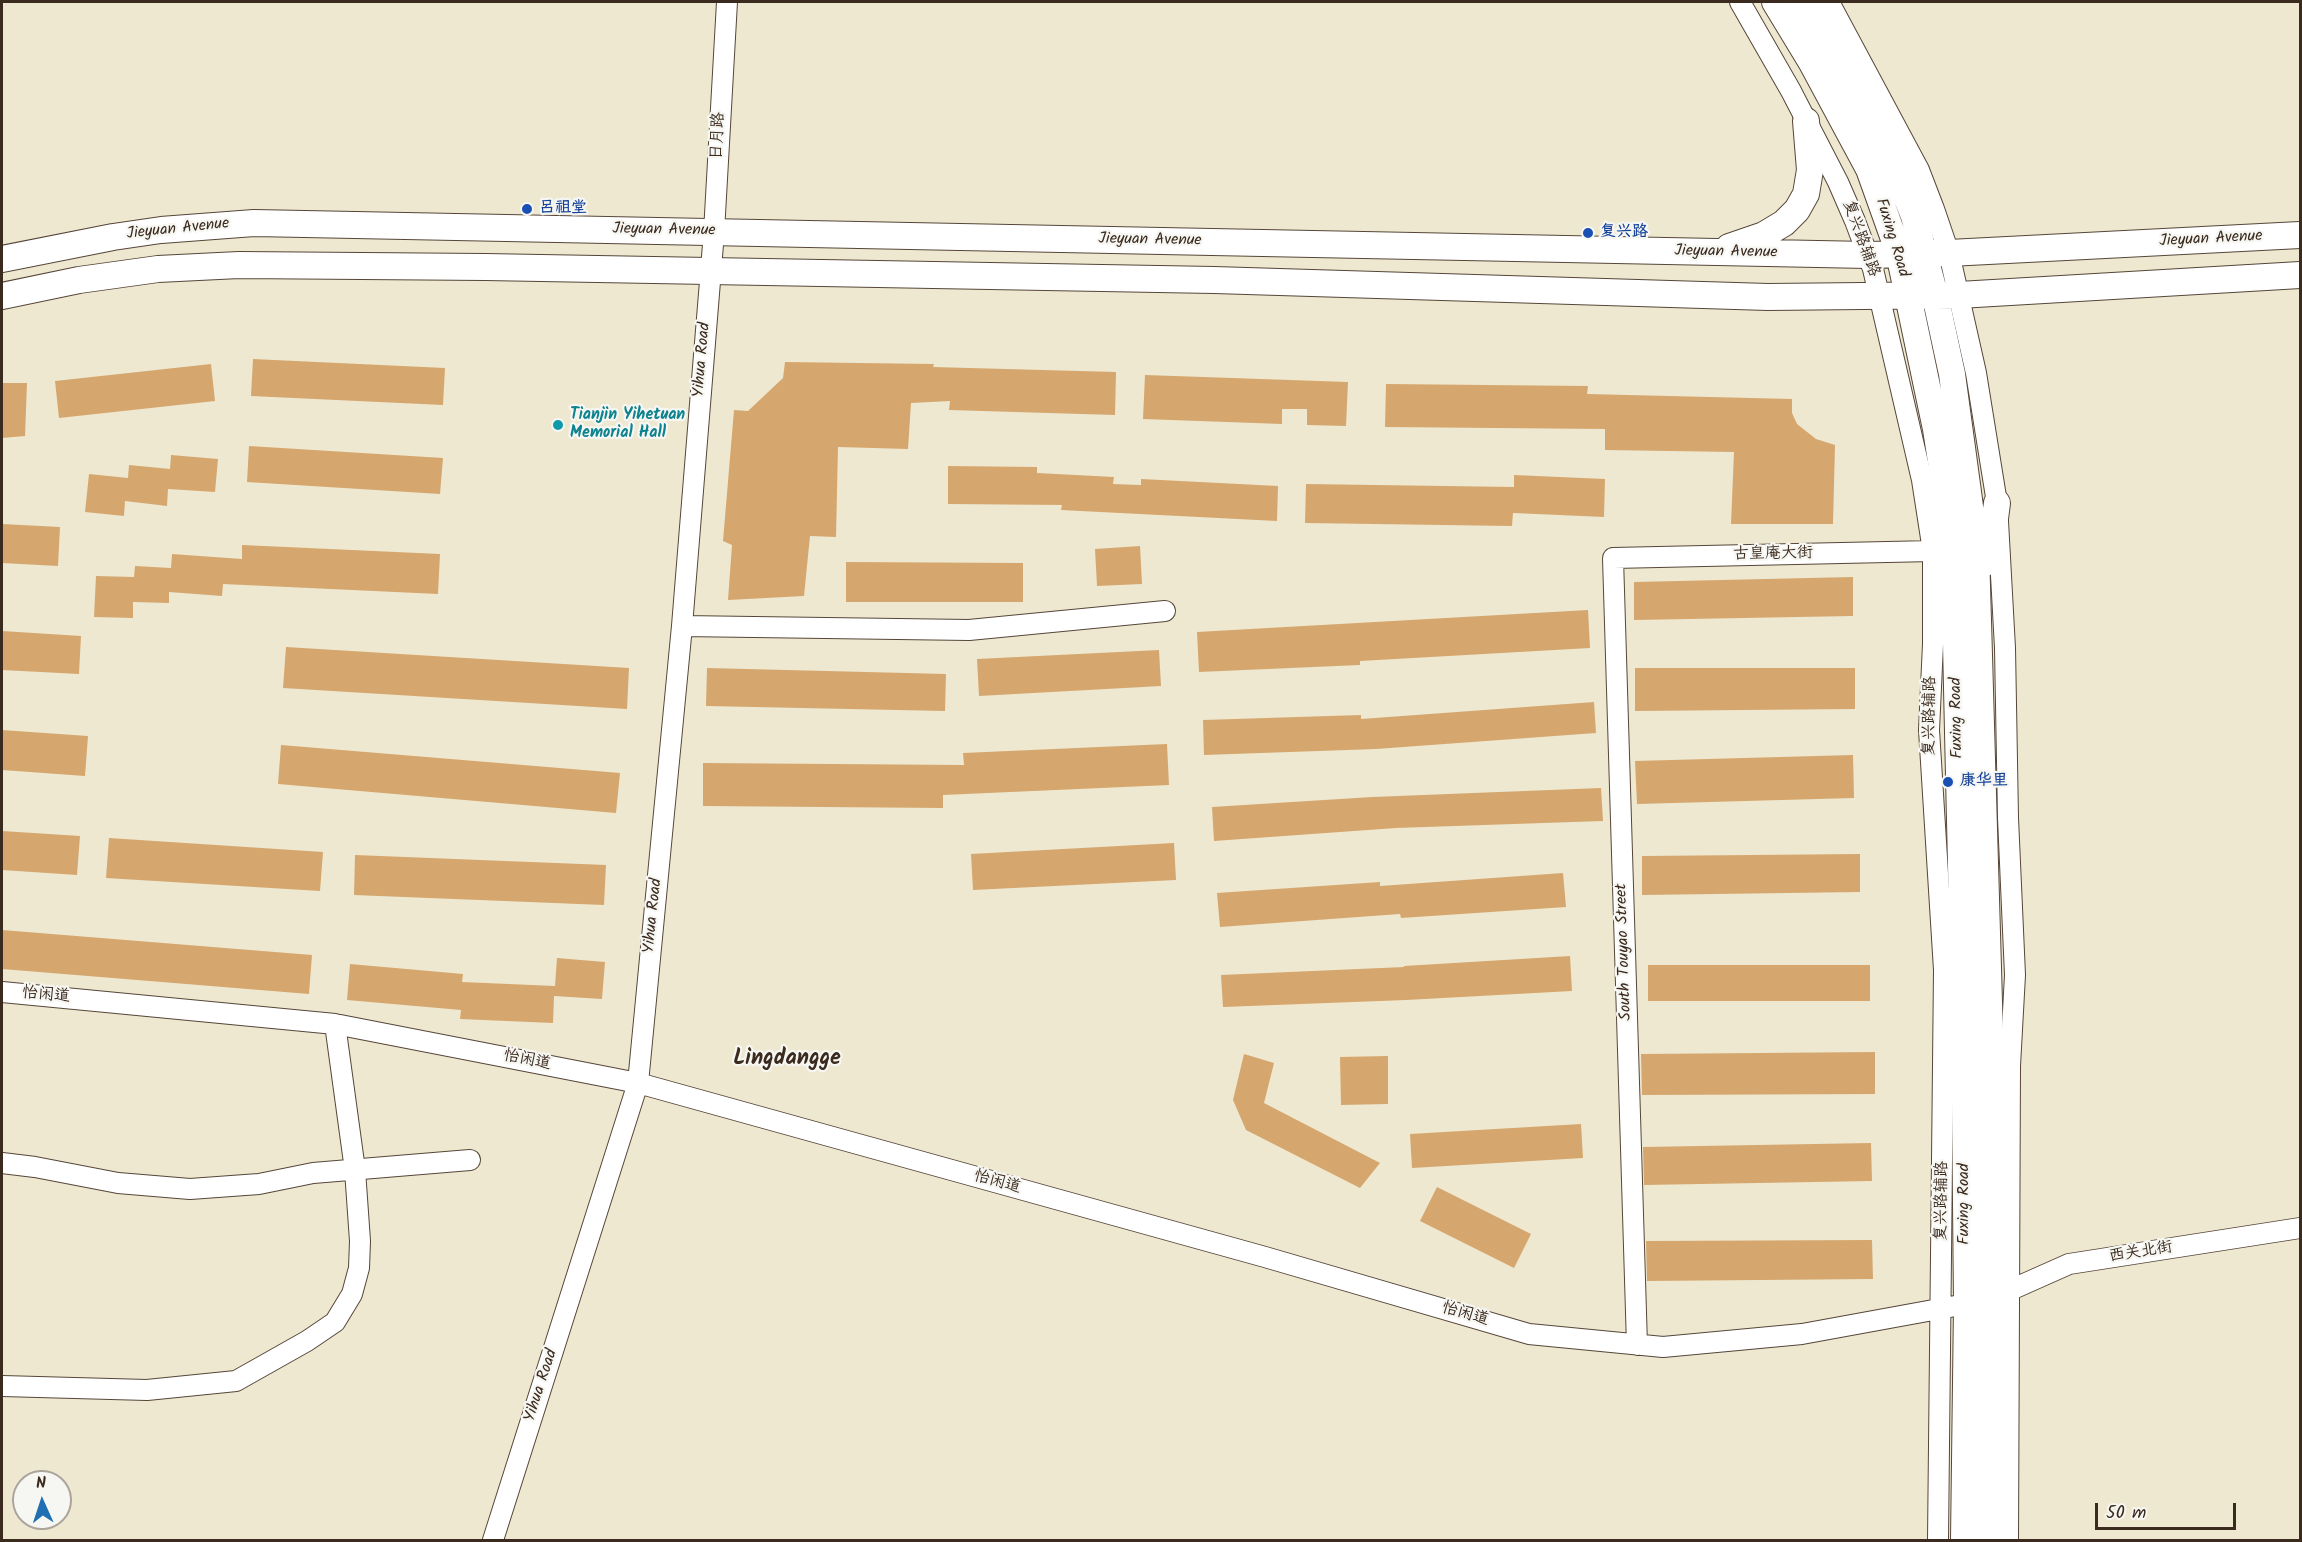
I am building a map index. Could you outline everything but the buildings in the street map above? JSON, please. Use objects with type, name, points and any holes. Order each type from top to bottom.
[{"type":"main road","name":"Fuxing Road","points":[[1775,2],[1812,63],[1869,170],[1924,254],[1947,295],[1955,398],[1969,491],[1977,574],[1990,1037],[1986,1540]]},
{"type":"main road","name":"Fuxing Road","points":[[1804,2],[1836,55],[1900,183],[1914,216],[1924,254],[1908,296],[1936,429],[1953,554],[1964,987],[1988,1298],[1964,1540]]},
{"type":"main road","points":[[1699,253],[1735,246],[1764,235],[1784,223],[1797,210],[1806,194],[1810,170],[1806,120]]},
{"type":"main road","name":"Jieyuan Avenue","points":[[2,259],[113,237],[254,223],[1868,255],[2301,235]]},
{"type":"main road","points":[[2,296],[79,280],[158,270],[239,265],[1214,280],[1768,297],[1947,295],[2301,275]]},
{"type":"main road","points":[[1977,574],[1993,534],[1997,503]]},
{"type":"street","name":"日月路","points":[[710,271],[727,2]]},
{"type":"street","name":"复兴路辅路","points":[[1740,2],[1806,120],[1855,220],[1868,255],[1880,297],[1922,480],[1933,551],[1930,773],[1938,850],[1944,981],[1938,1540]]},
{"type":"street","points":[[1829,2],[1919,170],[1924,254]]},
{"type":"street","name":"Yihua Road","points":[[493,1540],[638,1083],[682,626],[710,271]]},
{"type":"street","points":[[1947,295],[1976,373],[1997,503],[2006,648],[2008,818],[2015,975],[2010,1066],[2011,1188],[1988,1298],[2008,1540]]},
{"type":"street","name":"古皇庵大街","points":[[1613,558],[1933,551]]},
{"type":"street","name":"South Touyao Street","points":[[1613,558],[1637,1345]]},
{"type":"street","points":[[682,626],[969,630],[1165,611]]},
{"type":"street","name":"怡闲道","points":[[2,992],[335,1024],[638,1083],[1265,1257],[1529,1334],[1663,1347],[1802,1334],[1988,1298]]},
{"type":"street","points":[[2,1386],[147,1390],[236,1381],[307,1341],[334,1322],[352,1294],[359,1268],[356,1170],[335,1024]]},
{"type":"street","points":[[2,1163],[118,1183],[190,1189],[259,1184],[313,1173],[470,1160]]},
{"type":"street","name":"西关北街","points":[[1988,1298],[2069,1264],[2301,1228]]},
{"type":"place","name":"吕祖堂","points":[[527,209]]},
{"type":"place","name":"复兴路","points":[[1588,233]]},
{"type":"place","name":"Tianjin Yihetuan Memorial Hall","points":[[558,425]]},
{"type":"place","name":"康华里","points":[[1948,782]]},
{"type":"district","name":"Lingdangge","points":[[787,1060]]}]
